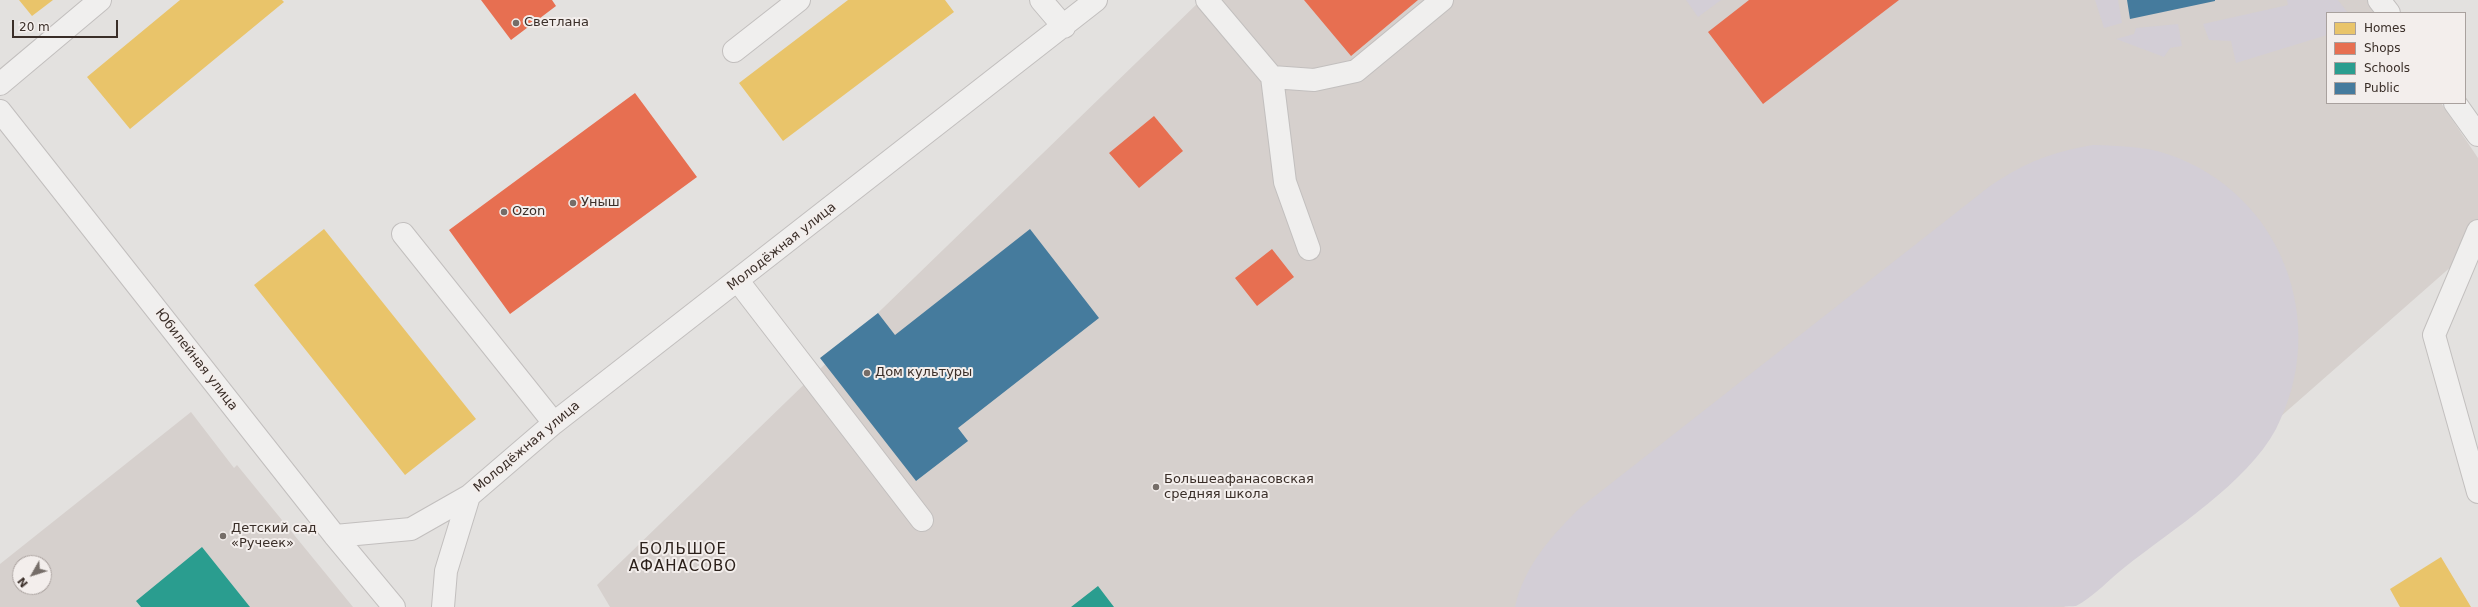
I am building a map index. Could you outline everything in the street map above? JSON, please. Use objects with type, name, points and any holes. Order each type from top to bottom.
[{"type":"street","points":[[0,84],[100,0]]},
{"type":"street","points":[[734,51],[800,0]]},
{"type":"street","points":[[1042,0],[1064,27]]},
{"type":"street","name":"Молодёжная улица","points":[[335,536],[411,529],[469,496],[554,423],[1064,27],[1096,0]]},
{"type":"street","points":[[1207,0],[1272,77],[1285,182],[1309,250]]},
{"type":"street","points":[[1272,77],[1314,80],[1356,71],[1442,0]]},
{"type":"street","points":[[2379,0],[2388,12]]},
{"type":"street","points":[[2456,104],[2478,136]]},
{"type":"street","name":"Юбилейная улица","points":[[0,110],[335,536],[394,607]]},
{"type":"street","points":[[2478,231],[2434,335],[2478,492]]},
{"type":"street","points":[[404,234],[554,423]]},
{"type":"street","points":[[738,281],[922,520]]},
{"type":"street","name":"Молодёжная улица","points":[[443,607],[446,570],[469,496]]},
{"type":"shaded area","points":[[1201,0],[2372,0],[2380,12],[2326,12],[2326,104],[2442,104],[2478,158],[2478,243],[2064,607],[610,607],[597,585]]},
{"type":"shaded area","points":[[1686,0],[1721,0],[1698,17]]},
{"type":"shaded area","points":[[2095,0],[2118,0],[2122,23],[2104,28]]},
{"type":"shaded area","points":[[2287,0],[2338,0],[2347,12],[2326,12],[2326,35],[2236,63],[2231,41],[2209,40],[2203,24],[2288,5]]},
{"type":"shaded area","points":[[2178,24],[2182,46],[2170,48],[2164,57],[2116,39],[2134,34],[2136,28]]},
{"type":"shaded area","points":[[2093,145],[2131,147],[2158,151],[2207,172],[2240,198],[2267,230],[2285,266],[2296,306],[2298,347],[2292,389],[2276,429],[2263,449],[2247,468],[2208,504],[2076,606],[1515,607],[1525,578],[1540,552],[1581,507],[1990,186],[2016,170],[2039,159],[2064,151]]},
{"type":"shaded area","points":[[191,412],[234,468],[237,465],[353,607],[0,607],[0,564]]},
{"type":"building: Homes","points":[[19,0],[53,0],[32,16]]},
{"type":"building: Homes","points":[[180,0],[282,0],[284,2],[130,129],[87,77]]},
{"type":"building: Homes","points":[[848,0],[945,0],[954,12],[783,141],[739,83]]},
{"type":"building: Homes","points":[[324,229],[476,419],[405,475],[254,285]]},
{"type":"building: Homes","points":[[2441,557],[2471,607],[2400,607],[2390,589]]},
{"type":"building: Shops","name":"Светлана","points":[[481,0],[552,0],[556,6],[511,40]]},
{"type":"building: Shops","points":[[1304,0],[1418,0],[1351,56]]},
{"type":"building: Shops","points":[[1749,0],[1899,0],[1763,104],[1708,32]]},
{"type":"building: Shops","name":"Уныш","points":[[635,93],[697,177],[510,314],[449,230]]},
{"type":"building: Shops","points":[[1154,116],[1183,151],[1139,188],[1109,153]]},
{"type":"building: Shops","points":[[1272,249],[1294,277],[1257,306],[1235,278]]},
{"type":"building: Schools","points":[[202,547],[250,607],[141,607],[136,601]]},
{"type":"building: Schools","points":[[1098,586],[1114,607],[1071,607]]},
{"type":"building: Public","points":[[2127,0],[2215,0],[2215,1],[2130,19]]},
{"type":"building: Public","points":[[1030,229],[1099,318],[958,428],[968,441],[916,481],[820,358],[878,313],[895,335]]},
{"type":"place","name":"Светлана","points":[[516,23]]},
{"type":"place","name":"Уныш","points":[[573,203]]},
{"type":"place","name":"Ozon","points":[[504,212]]},
{"type":"place","name":"Дом культуры","points":[[867,373]]},
{"type":"place","name":"Большеафанасовская средняя школа","points":[[1156,487]]},
{"type":"place","name":"Детский сад «Ручеек»","points":[[223,536]]},
{"type":"district","name":"БОЛЬШОЕ АФАНАСОВО","points":[[683,558]]}]
